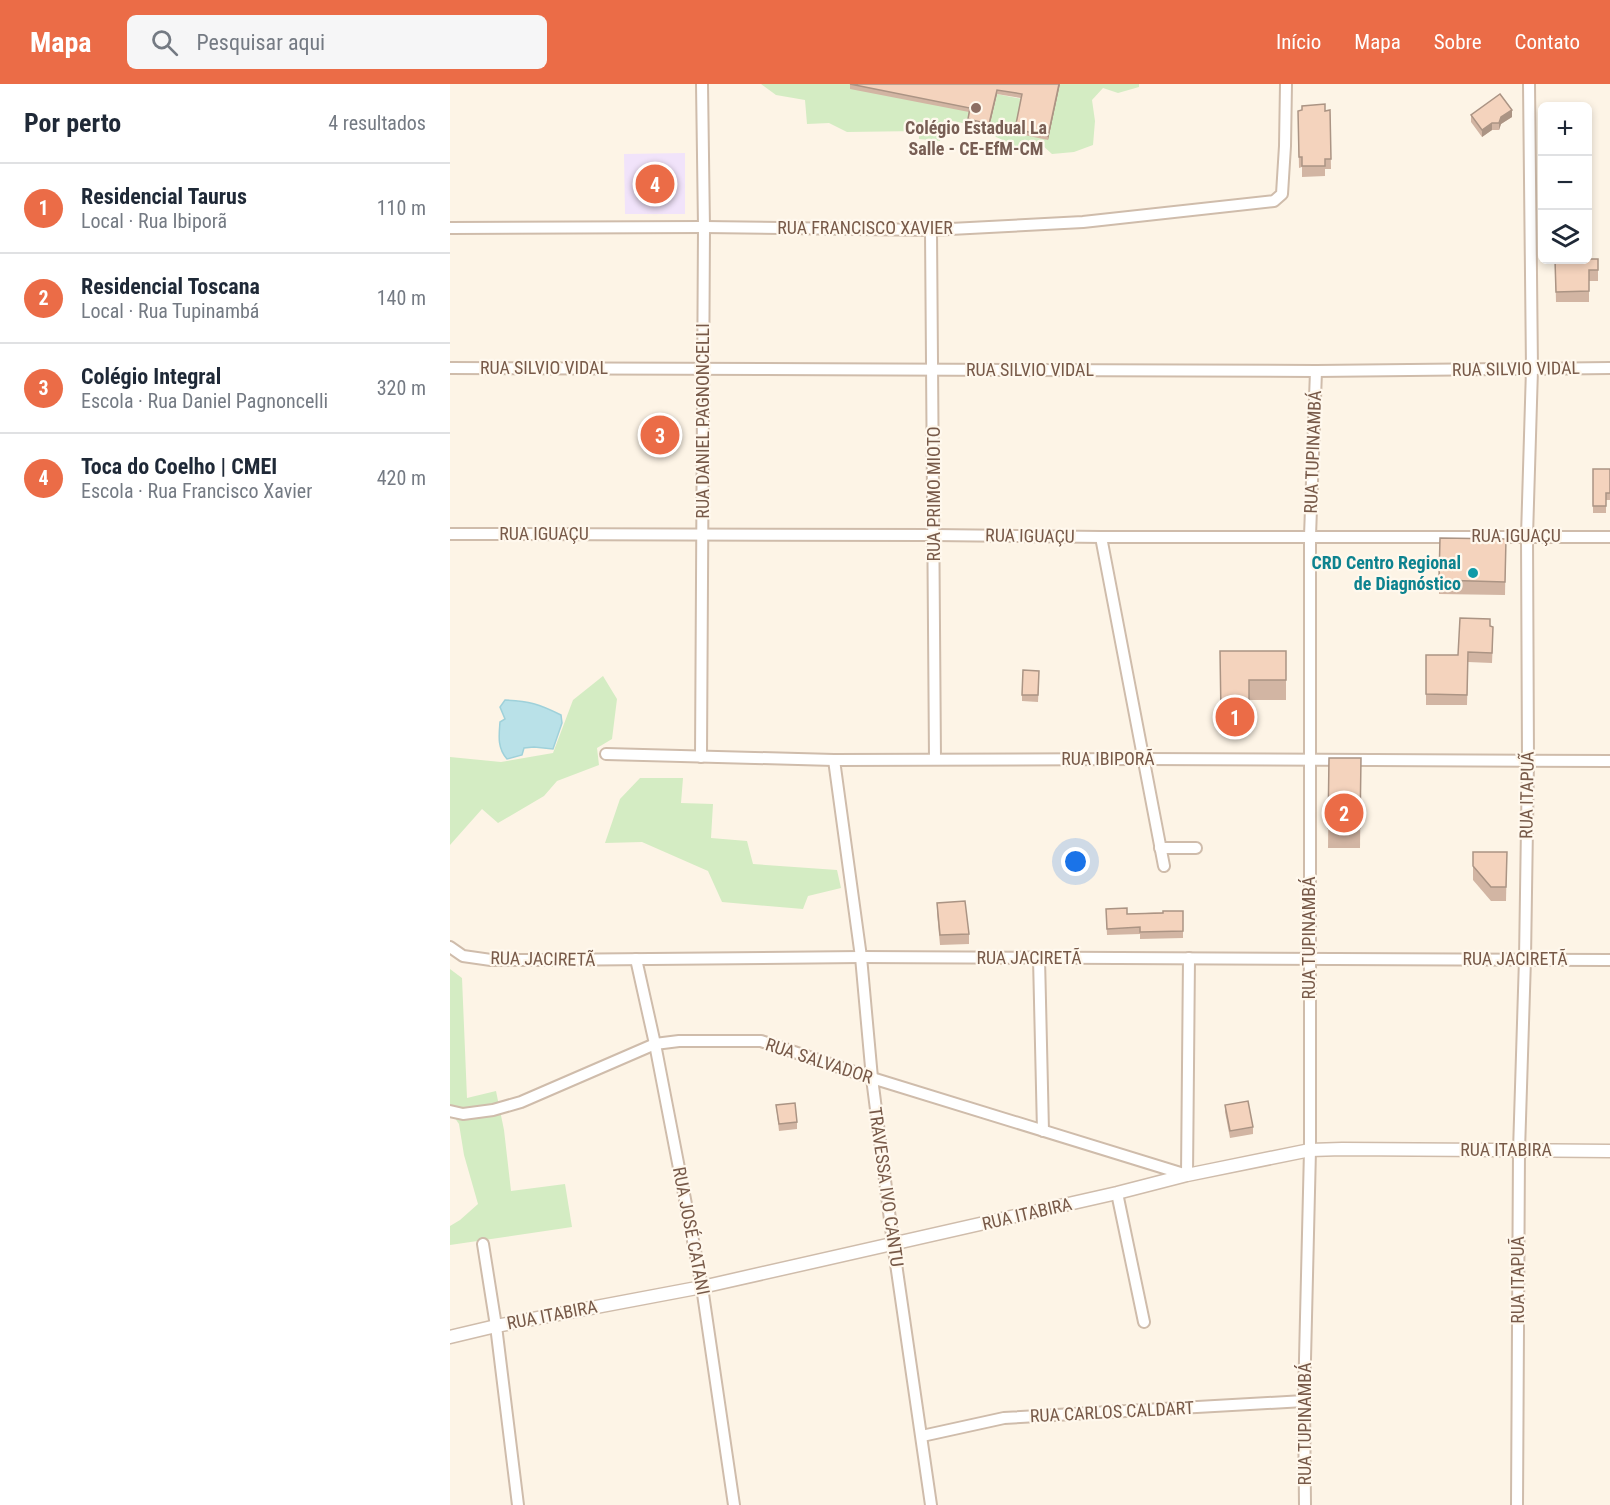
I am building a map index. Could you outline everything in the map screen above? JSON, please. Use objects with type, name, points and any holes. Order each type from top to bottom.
[{"type":"street","name":"RUA DANIEL PAGNONCELLI","points":[[700,757],[704,228],[702,84]]},
{"type":"street","name":"RUA FRANCISCO XAVIER","points":[[450,228],[931,230],[1083,222],[1274,201],[1282,194],[1286,84]]},
{"type":"street","name":"RUA ITAPUÃ","points":[[1517,1505],[1519,1150],[1528,760],[1527,536],[1532,369],[1529,84]]},
{"type":"street","name":"RUA PRIMO MIOTO","points":[[931,230],[936,759]]},
{"type":"street","name":"RUA SILVIO VIDAL","points":[[450,368],[1316,371],[1610,368]]},
{"type":"street","name":"RUA TUPINAMBÁ","points":[[1305,1505],[1304,1401],[1310,1150],[1310,536],[1316,371]]},
{"type":"street","name":"RUA IGUAÇU","points":[[450,534],[1610,537]]},
{"type":"street","points":[[1101,537],[1164,866]]},
{"type":"street","name":"RUA IBIPORÃ","points":[[606,754],[834,760],[1610,761]]},
{"type":"street","name":"TRAVESSA IVO CANTU","points":[[834,760],[861,957],[872,1078],[893,1243],[931,1505]]},
{"type":"street","points":[[1160,848],[1196,848]]},
{"type":"street","name":"RUA JACIRETÃ","points":[[450,947],[463,956],[491,960],[861,957],[1610,960]]},
{"type":"street","points":[[1039,958],[1043,1131]]},
{"type":"street","points":[[1188,1175],[1189,958]]},
{"type":"street","name":"RUA JOSÉ CATANI","points":[[636,959],[655,1044],[702,1287],[734,1505]]},
{"type":"street","name":"RUA SALVADOR","points":[[450,1111],[463,1114],[493,1110],[520,1102],[655,1044],[679,1041],[761,1041],[872,1078],[1188,1175]]},
{"type":"street","name":"RUA ITABIRA","points":[[450,1337],[496,1326],[702,1287],[1188,1175],[1310,1150],[1610,1151]]},
{"type":"street","points":[[1117,1193],[1144,1322]]},
{"type":"street","points":[[483,1244],[496,1326],[518,1505]]},
{"type":"street","name":"RUA CARLOS CALDART","points":[[922,1436],[1004,1418],[1304,1401]]},
{"type":"shaded area","points":[[685,153],[685,214],[625,214],[624,154]]},
{"type":"green space","points":[[761,84],[965,84],[989,128],[997,94],[1022,99],[1047,140],[1060,84],[1139,84],[1139,87],[1118,93],[1103,88],[1092,100],[1095,121],[1093,145],[1074,152],[1052,154],[1041,144],[1022,149],[996,137],[990,129],[944,119],[940,141],[919,139],[919,131],[847,132],[829,123],[807,124],[805,100],[776,95]]},
{"type":"green space","points":[[603,676],[617,699],[612,739],[597,748],[599,765],[557,781],[544,796],[498,823],[482,809],[450,845],[450,757],[501,762],[553,753],[573,700]]},
{"type":"green space","points":[[640,778],[683,778],[681,803],[713,804],[711,838],[747,841],[753,864],[837,870],[841,888],[808,896],[803,909],[722,902],[708,871],[642,842],[605,843],[620,799]]},
{"type":"green space","points":[[450,969],[462,978],[467,1098],[496,1091],[504,1130],[511,1191],[565,1184],[572,1227],[450,1245],[450,1226],[478,1204],[464,1155],[459,1124],[450,1111]]},
{"type":"water","points":[[505,700],[534,704],[561,715],[562,723],[553,749],[524,748],[522,755],[507,759],[500,746],[499,737],[500,722],[505,719],[500,707]]},
{"type":"building","points":[[850,84],[1059,84],[1048,136],[1015,129],[1022,94],[997,90],[989,124],[968,119],[970,108]]},
{"type":"building","points":[[1500,94],[1512,110],[1501,117],[1499,123],[1492,123],[1482,130],[1471,115]]},
{"type":"building","points":[[1325,104],[1325,111],[1330,110],[1331,159],[1325,159],[1325,166],[1302,166],[1302,157],[1299,157],[1298,111],[1302,110],[1302,106]]},
{"type":"building","points":[[1592,259],[1598,259],[1598,270],[1589,270],[1589,291],[1556,292],[1555,264],[1592,264]]},
{"type":"building","points":[[1593,469],[1610,469],[1610,493],[1606,493],[1606,506],[1593,506]]},
{"type":"building","name":"CRD Centro Regional de Diagnóstico","points":[[1440,538],[1506,539],[1505,582],[1439,580]]},
{"type":"building","points":[[1460,618],[1490,619],[1490,626],[1493,627],[1492,653],[1468,652],[1467,695],[1426,694],[1426,655],[1458,655]]},
{"type":"building","points":[[1220,651],[1286,651],[1286,680],[1249,680],[1249,714],[1221,715]]},
{"type":"building","points":[[1023,670],[1039,671],[1038,695],[1022,695]]},
{"type":"building","points":[[1329,758],[1361,758],[1360,828],[1328,828]]},
{"type":"building","points":[[1473,852],[1507,852],[1506,887],[1491,887],[1473,866]]},
{"type":"building","points":[[965,901],[969,934],[940,935],[937,903]]},
{"type":"building","points":[[1127,908],[1127,914],[1183,911],[1183,931],[1140,932],[1140,927],[1107,929],[1106,909]]},
{"type":"building","points":[[1248,1101],[1253,1127],[1230,1131],[1225,1105]]},
{"type":"building","points":[[795,1103],[797,1122],[779,1124],[776,1105]]},
{"type":"place","name":"Colégio Estadual La Salle - CE-EfM-CM","points":[[976,108]]},
{"type":"place","name":"Toca do Coelho | CMEI","points":[[655,184]]},
{"type":"place","name":"Colégio Integral","points":[[660,435]]},
{"type":"place","name":"CRD Centro Regional de Diagnóstico","points":[[1473,573]]},
{"type":"place","name":"Residencial Taurus","points":[[1235,717]]},
{"type":"place","name":"Residencial Toscana","points":[[1344,813]]}]
